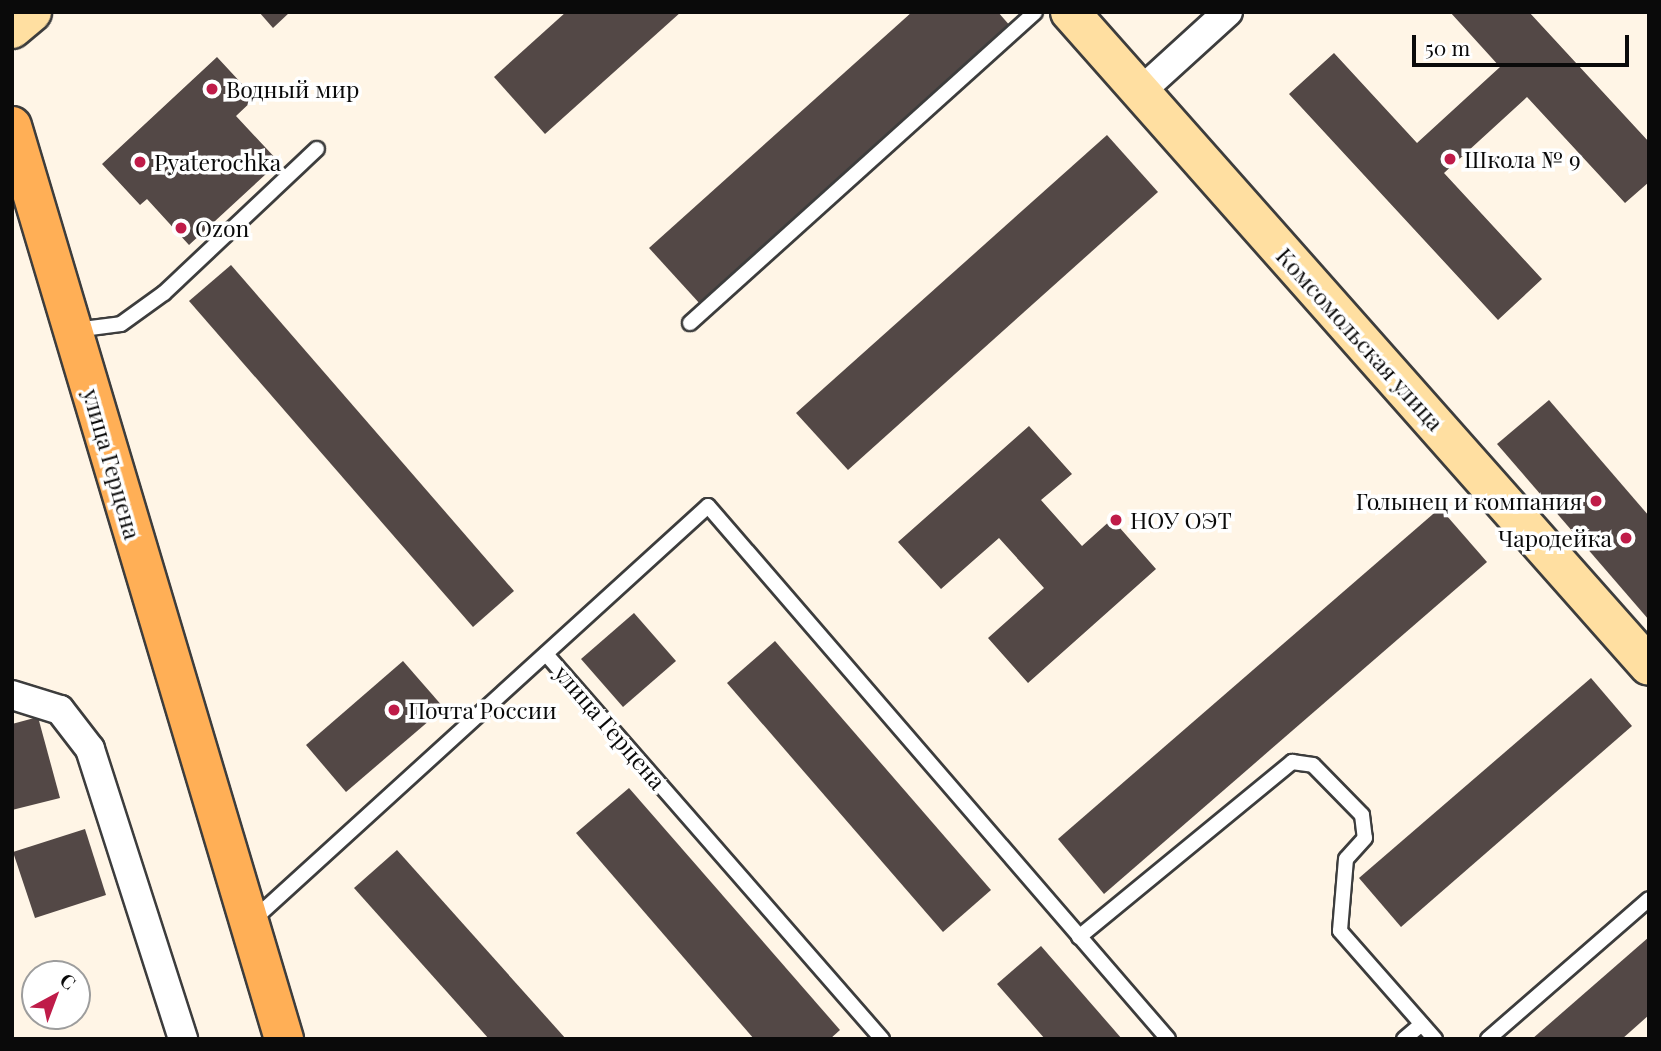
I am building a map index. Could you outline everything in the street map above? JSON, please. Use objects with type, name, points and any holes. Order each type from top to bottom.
[{"type":"main road","name":"улица Герцена","points":[[12,125],[284,1039]]},
{"type":"street","points":[[12,29],[32,12]]},
{"type":"street","name":"Комсомольская улица","points":[[1070,12],[1649,666]]},
{"type":"street","points":[[1140,92],[1228,12]]},
{"type":"street","points":[[12,695],[60,710],[90,749],[183,1039]]},
{"type":"lane","points":[[690,323],[1035,12]]},
{"type":"lane","points":[[73,330],[121,324],[164,293],[317,149]]},
{"type":"lane","points":[[546,654],[708,506],[1168,1039]]},
{"type":"lane","name":"улица Герцена","points":[[249,923],[546,654],[882,1039]]},
{"type":"lane","points":[[1079,937],[1292,762],[1313,765],[1363,815],[1365,838],[1346,859],[1340,931],[1435,1039]]},
{"type":"lane","points":[[1488,1039],[1649,899]]},
{"type":"lane","points":[[1404,1039],[1422,1024]]},
{"type":"building","points":[[259,12],[290,12],[273,28]]},
{"type":"building","points":[[566,12],[681,12],[545,134],[494,77]]},
{"type":"building","points":[[912,12],[998,12],[1011,27],[701,305],[649,248]]},
{"type":"building","points":[[1450,12],[1529,12],[1649,142],[1649,182],[1625,203],[1527,97],[1444,173],[1542,279],[1498,320],[1289,94],[1334,53],[1417,143],[1500,67]]},
{"type":"building","points":[[217,57],[255,98],[236,116],[279,162],[189,245],[147,199],[140,205],[102,164]]},
{"type":"building","points":[[1107,135],[1158,192],[848,470],[796,413]]},
{"type":"building","points":[[231,265],[514,591],[473,627],[189,301]]},
{"type":"building","points":[[1549,400],[1649,516],[1649,620],[1497,444]]},
{"type":"building","points":[[1029,426],[1072,474],[1041,500],[1082,546],[1112,519],[1156,569],[1028,683],[988,638],[1044,588],[999,538],[941,589],[898,542]]},
{"type":"building","points":[[1440,508],[1487,562],[1104,894],[1058,839]]},
{"type":"building","points":[[634,613],[676,661],[623,707],[581,659]]},
{"type":"building","points":[[775,641],[991,890],[943,932],[727,683]]},
{"type":"building","points":[[403,661],[444,708],[346,792],[306,745]]},
{"type":"building","points":[[1591,678],[1632,726],[1401,927],[1359,878]]},
{"type":"building","points":[[38,717],[60,798],[12,810],[12,724]]},
{"type":"building","points":[[629,788],[840,1030],[830,1039],[754,1039],[576,833]]},
{"type":"building","points":[[85,829],[106,895],[35,918],[13,852]]},
{"type":"building","points":[[397,850],[566,1039],[489,1039],[354,888]]},
{"type":"building","points":[[1649,937],[1649,1015],[1622,1039],[1532,1039]]},
{"type":"building","points":[[1041,946],[1122,1039],[1045,1039],[997,984]]},
{"type":"place","name":"Водный мир","points":[[212,89]]},
{"type":"place","name":"Школа № 9","points":[[1450,159]]},
{"type":"place","name":"Pyaterochka","points":[[140,162]]},
{"type":"place","name":"Ozon","points":[[181,228]]},
{"type":"place","name":"Голынец и компания","points":[[1596,501]]},
{"type":"place","name":"НОУ ОЭТ","points":[[1116,520]]},
{"type":"place","name":"Чародейка","points":[[1626,538]]},
{"type":"place","name":"Почта России","points":[[394,710]]}]
